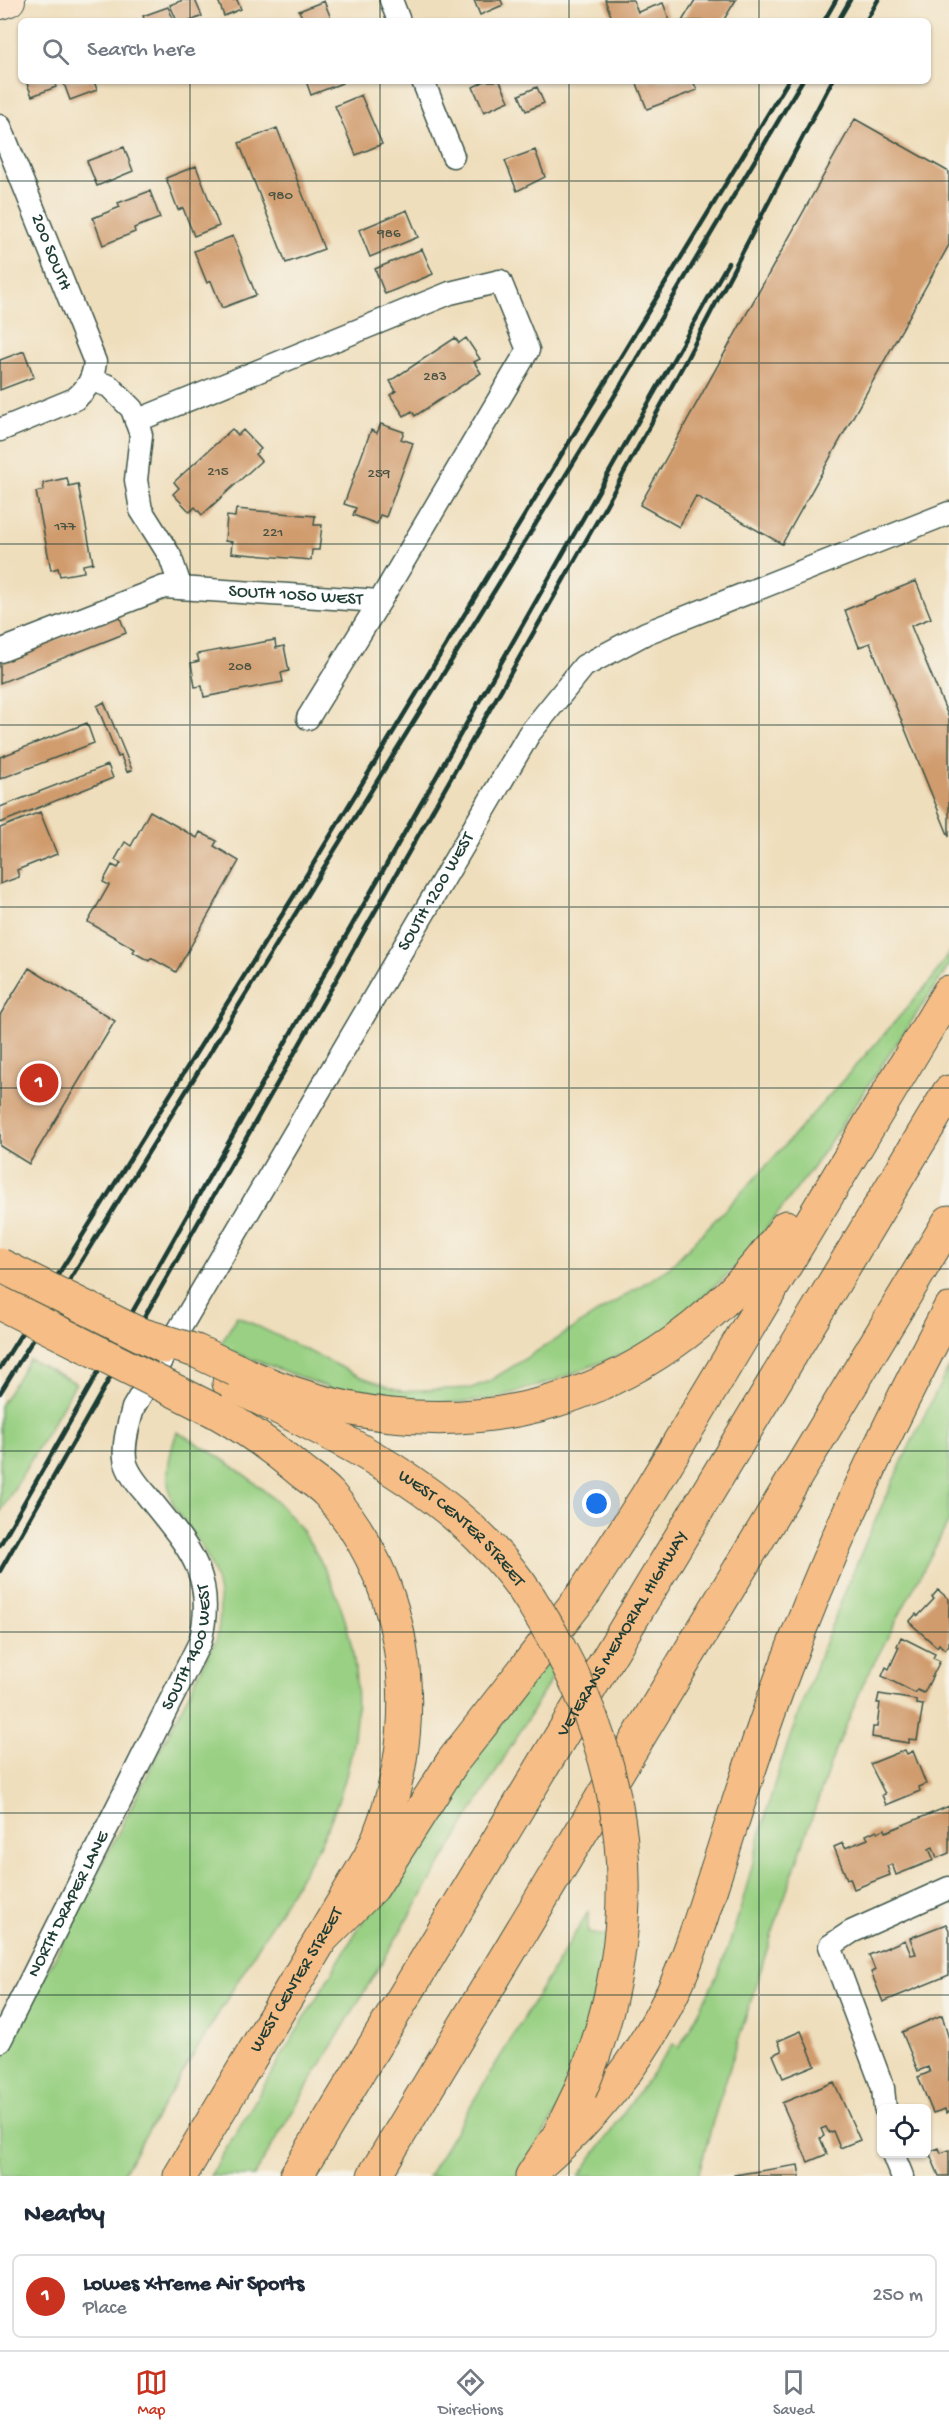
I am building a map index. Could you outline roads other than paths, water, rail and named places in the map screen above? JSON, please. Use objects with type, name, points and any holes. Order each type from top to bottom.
[{"type":"main road","points":[[325,1935],[373,1887],[453,1761],[585,1592],[647,1496],[949,992]]},
{"type":"main road","points":[[0,1264],[140,1334],[196,1351],[233,1376],[332,1406],[401,1418],[487,1416],[523,1410],[591,1387],[664,1350],[696,1327],[726,1300],[777,1240],[858,1123],[890,1089]]},
{"type":"main road","name":"VETERANS MEMORIAL HIGHWAY","points":[[296,2176],[949,1092]]},
{"type":"main road","points":[[374,2176],[949,1222]]},
{"type":"main road","name":"WEST CENTER STREET","points":[[0,1304],[215,1412],[271,1446],[327,1492],[350,1521],[380,1576],[401,1644],[405,1677],[405,1722],[401,1757],[391,1805],[370,1857],[180,2176]]},
{"type":"main road","points":[[537,2168],[598,2108],[640,2049],[673,1992],[699,1927],[740,1797],[797,1637],[869,1470],[949,1310]]},
{"type":"main road","name":"WEST CENTER STREET","points":[[233,1376],[407,1478],[476,1534],[529,1597],[558,1642],[598,1732],[618,1814],[622,1851],[624,1899],[616,1973],[597,2050],[559,2135],[537,2168]]},
{"type":"street","points":[[0,3],[9,0]]},
{"type":"street","points":[[391,0],[398,18]]},
{"type":"street","points":[[424,84],[453,156]]},
{"type":"street","name":"200 SOUTH","points":[[0,126],[94,362],[91,380]]},
{"type":"street","name":"SOUTH 1050 WEST","points":[[0,651],[164,587],[380,601],[528,350],[500,281],[450,293],[136,421]]},
{"type":"street","points":[[0,430],[75,399],[85,390],[91,380],[109,386],[132,408],[141,435],[135,480],[141,510],[170,556],[181,588]]},
{"type":"street","name":"SOUTH 1200 WEST","points":[[156,1371],[529,734],[584,666],[646,633],[949,513]]},
{"type":"street","points":[[308,718],[380,601]]},
{"type":"street","name":"SOUTH 1400 WEST","points":[[122,1799],[200,1642],[205,1621],[205,1594],[200,1569],[182,1540],[137,1482],[124,1460],[127,1431],[134,1408],[156,1371]]},
{"type":"street","name":"NORTH DRAPER LANE","points":[[0,2041],[122,1799]]},
{"type":"street","points":[[885,2104],[883,2088],[830,1946],[851,1932],[949,1888]]},
{"type":"street","points":[[895,2158],[902,2176]]},
{"type":"railway","points":[[826,18],[836,0]]},
{"type":"railway","points":[[840,18],[850,0]]},
{"type":"railway","points":[[868,18],[878,0]]},
{"type":"railway","points":[[0,1368],[295,894],[786,84]]},
{"type":"railway","points":[[0,1393],[612,400],[800,84]]},
{"type":"railway","points":[[0,1571],[605,507],[685,362],[830,84]]},
{"type":"railway","points":[[0,1545],[728,263]]},
{"type":"place","name":"Lowes Xtreme Air Sports","points":[[39,1083]]}]
